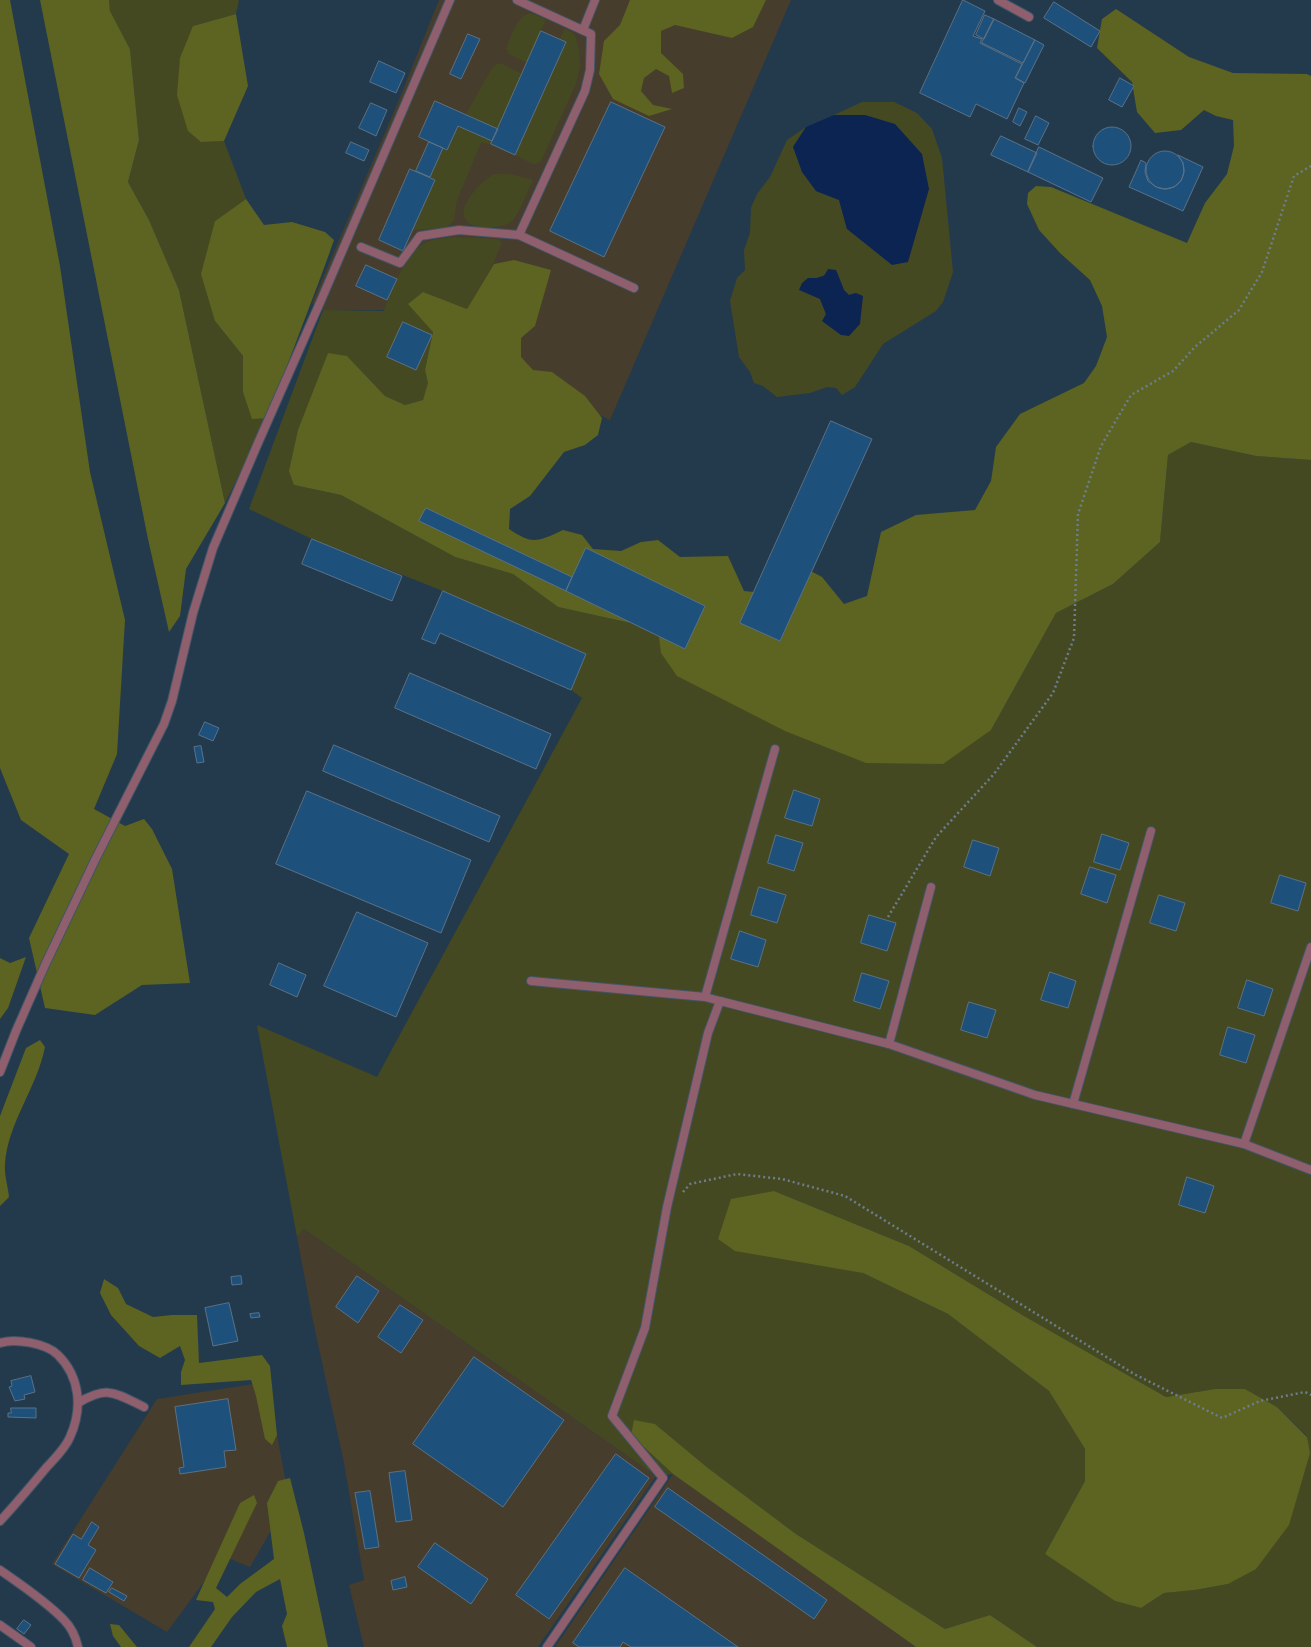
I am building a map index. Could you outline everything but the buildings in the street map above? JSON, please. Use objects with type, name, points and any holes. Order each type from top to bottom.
[{"type":"street","points":[[0,1072],[16,1030],[51,951],[98,853],[164,724],[172,702],[192,613],[213,548],[450,0]]},
{"type":"street","points":[[517,0],[590,34],[590,70],[585,91],[519,235]]},
{"type":"street","points":[[583,30],[596,0]]},
{"type":"street","points":[[998,0],[1029,17]]},
{"type":"street","points":[[361,247],[400,263],[420,236],[459,230],[519,235],[634,288]]},
{"type":"street","points":[[705,997],[775,749]]},
{"type":"street","points":[[1073,1104],[1151,831]]},
{"type":"street","points":[[889,1044],[931,887]]},
{"type":"street","points":[[1244,1144],[1311,947]]},
{"type":"street","points":[[531,980],[705,997],[889,1044],[1035,1095],[1244,1144],[1311,1170]]},
{"type":"street","points":[[547,1647],[663,1478],[612,1416],[645,1328],[667,1207],[708,1033],[720,1001]]},
{"type":"street","points":[[0,1343],[8,1341],[38,1345],[54,1351],[67,1364],[76,1381],[78,1403],[76,1421],[70,1437],[62,1451],[0,1521]]},
{"type":"street","points":[[78,1403],[91,1395],[106,1391],[116,1393],[144,1407]]},
{"type":"street","points":[[0,1570],[27,1589],[65,1620],[76,1639],[78,1647]]},
{"type":"street","points":[[0,1625],[31,1647]]},
{"type":"path","points":[[888,917],[936,837],[994,774],[1053,693],[1074,638],[1078,514],[1101,446],[1131,395],[1173,371],[1195,347],[1239,310],[1262,272],[1294,176],[1311,166]]},
{"type":"path","points":[[681,1193],[690,1184],[737,1174],[782,1179],[845,1196],[1134,1374],[1222,1418],[1260,1401],[1305,1392],[1311,1395]]},
{"type":"shaded area","points":[[439,0],[791,0],[610,420],[385,310],[323,310],[312,303],[398,102]]},
{"type":"shaded area","points":[[304,1229],[656,1476],[538,1647],[364,1647],[349,1585],[364,1580],[344,1463],[313,1321],[297,1237]]},
{"type":"shaded area","points":[[267,1382],[289,1499],[250,1567],[223,1556],[167,1632],[52,1564],[157,1399]]},
{"type":"shaded area","points":[[673,1474],[916,1647],[555,1647]]},
{"type":"green space","points":[[0,0],[10,0],[60,266],[90,472],[125,620],[117,754],[94,809],[125,826],[144,819],[152,829],[172,869],[190,983],[142,985],[95,1015],[45,1008],[29,938],[69,854],[21,820],[0,768]]},
{"type":"green space","points":[[40,0],[109,0],[110,11],[130,49],[139,140],[128,182],[149,220],[179,290],[225,503],[186,569],[180,616],[169,632],[148,539]]},
{"type":"green space","points":[[109,0],[239,0],[236,14],[193,26],[201,142],[224,141],[246,199],[215,221],[215,321],[243,356],[243,392],[268,418],[225,503],[179,290],[149,220],[128,182],[139,140],[130,49],[110,11]]},
{"type":"green space","points":[[630,0],[766,0],[753,27],[732,38],[675,25],[661,31],[661,53],[683,74],[684,88],[672,93],[669,76],[656,69],[644,78],[641,91],[653,105],[672,109],[649,116],[613,99],[599,74],[604,41],[620,25]]},
{"type":"green space","points":[[1116,9],[1189,57],[1233,73],[1307,74],[1311,76],[1311,460],[1256,456],[1191,442],[1168,455],[1160,542],[1113,584],[1056,613],[991,730],[943,764],[866,763],[785,731],[677,676],[661,653],[658,629],[558,607],[513,574],[455,557],[341,495],[294,485],[289,471],[298,430],[328,353],[347,356],[385,396],[405,405],[423,400],[428,383],[425,370],[433,332],[408,304],[423,292],[467,309],[494,264],[514,260],[551,270],[535,326],[521,338],[521,357],[533,370],[552,372],[585,396],[602,418],[598,435],[585,445],[564,452],[530,496],[510,509],[509,529],[530,540],[541,539],[563,530],[582,535],[593,549],[621,551],[641,542],[658,540],[680,557],[728,556],[744,591],[754,592],[805,568],[822,577],[844,604],[867,596],[881,532],[916,515],[975,510],[991,481],[996,447],[1020,414],[1084,383],[1096,366],[1107,337],[1102,306],[1090,280],[1060,253],[1039,230],[1027,204],[1028,193],[1036,186],[1051,187],[1187,243],[1205,203],[1227,174],[1234,146],[1233,120],[1216,116],[1204,110],[1181,130],[1155,133],[1137,112],[1132,82],[1097,48],[1102,19]]},
{"type":"green space","points":[[531,13],[546,19],[527,63],[509,54],[506,48],[518,22],[526,15]]},
{"type":"green space","points":[[236,14],[248,86],[224,141],[201,142],[188,131],[177,95],[180,58],[193,26]]},
{"type":"green space","points":[[565,28],[575,35],[579,50],[580,66],[576,84],[540,163],[533,164],[515,155],[566,42],[560,39]]},
{"type":"green space","points":[[497,64],[502,64],[522,74],[498,129],[466,114],[493,67]]},
{"type":"green space","points":[[862,102],[894,102],[917,113],[932,129],[942,158],[953,272],[943,302],[936,311],[883,344],[855,387],[842,395],[836,388],[827,387],[810,393],[777,397],[763,386],[754,383],[750,372],[739,357],[730,301],[737,278],[745,270],[744,250],[750,233],[751,208],[757,194],[770,177],[787,140],[806,127],[793,147],[816,191],[839,200],[847,229],[865,115],[834,115]],"holes":[[[836,270],[844,290],[849,295],[856,293],[826,314],[820,299],[817,278]]]},
{"type":"green space","points":[[458,126],[492,141],[491,144],[481,143],[457,200],[454,220],[446,228],[412,230],[435,180],[430,177],[443,148],[447,150]]},
{"type":"green space","points":[[494,174],[510,174],[533,180],[515,218],[508,224],[489,228],[470,224],[466,220],[464,214],[465,207],[472,194]]},
{"type":"green space","points":[[246,199],[264,225],[292,222],[325,232],[334,240],[268,418],[252,419],[243,392],[243,356],[215,321],[201,274],[215,221]]},
{"type":"green space","points":[[455,237],[497,239],[502,243],[493,264],[467,309],[423,292],[433,332],[425,370],[429,383],[423,400],[405,405],[385,396],[347,356],[294,485],[341,495],[455,557],[513,574],[558,607],[658,629],[991,730],[1056,613],[1113,584],[1160,542],[1168,455],[1191,442],[1256,456],[1311,460],[1311,1647],[1037,1647],[990,1615],[945,1629],[796,1534],[708,1468],[655,1424],[631,1435],[673,1474],[656,1476],[304,1229],[297,1237],[257,1025],[377,1077],[582,698],[571,690],[586,654],[443,591],[312,539],[249,509],[323,310],[384,311],[400,273],[418,248],[425,243]],"holes":[[[774,1191],[909,1246],[1024,1316],[1166,1397],[1215,1389],[1245,1389],[1277,1407],[1307,1436],[1228,1584],[1195,1590],[1164,1593],[1141,1608],[1115,1601],[1045,1554],[1085,1481],[1085,1449],[1049,1391],[948,1314],[863,1273]]]},
{"type":"green space","points":[[26,957],[8,1008],[0,1019],[0,958],[10,963]]},
{"type":"green space","points":[[40,1040],[45,1047],[41,1062],[11,1134],[7,1149],[5,1168],[9,1197],[0,1206],[0,1116],[26,1048]]},
{"type":"green space","points":[[774,1191],[909,1246],[1024,1316],[1166,1397],[1215,1389],[1245,1389],[1277,1407],[1307,1437],[1310,1453],[1289,1525],[1256,1569],[1228,1584],[1195,1590],[1164,1593],[1141,1608],[1115,1601],[1045,1554],[1085,1481],[1085,1449],[1049,1391],[948,1314],[863,1273],[735,1251],[718,1239],[731,1199]]},
{"type":"green space","points":[[104,1279],[118,1288],[126,1304],[153,1317],[197,1315],[199,1363],[262,1355],[270,1366],[277,1435],[272,1445],[265,1439],[251,1380],[181,1385],[181,1372],[185,1360],[180,1346],[160,1358],[139,1346],[111,1315],[100,1293]]},
{"type":"green space","points":[[634,1420],[655,1424],[708,1468],[796,1534],[945,1629],[990,1615],[1037,1647],[916,1647],[673,1474],[631,1435]]},
{"type":"green space","points":[[290,1478],[304,1533],[328,1647],[287,1647],[282,1626],[287,1614],[280,1579],[256,1592],[232,1617],[211,1647],[189,1647],[215,1609],[213,1602],[196,1600],[240,1503],[254,1495],[257,1503],[216,1588],[227,1597],[240,1584],[274,1559],[267,1503],[278,1481]]},
{"type":"green space","points":[[110,1624],[119,1625],[137,1647],[121,1647],[113,1636]]},
{"type":"water","points":[[834,115],[865,115],[895,124],[922,154],[929,189],[908,262],[892,265],[847,229],[839,200],[816,191],[802,172],[793,147],[806,127]]},
{"type":"water","points":[[828,269],[836,270],[844,290],[849,295],[856,293],[863,296],[860,324],[849,336],[841,335],[822,321],[826,314],[820,299],[799,290],[802,283],[808,278],[824,276]]}]
